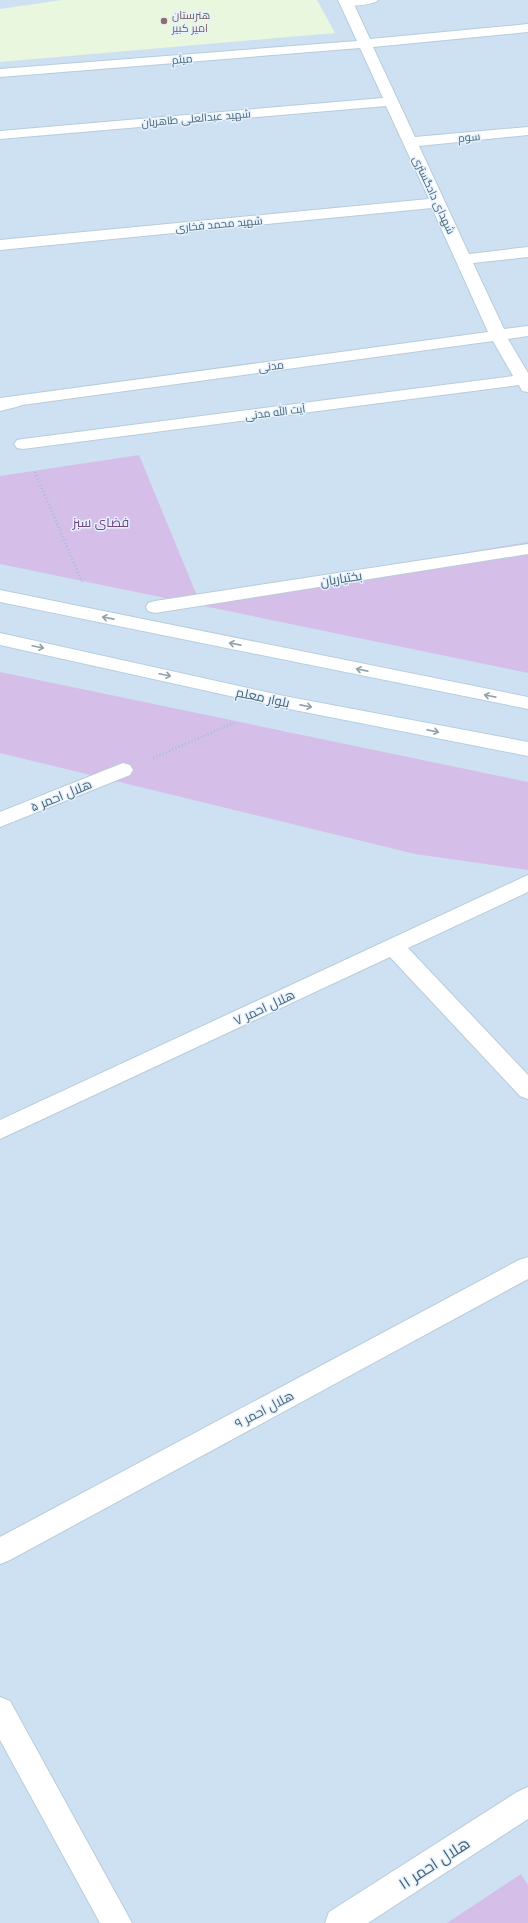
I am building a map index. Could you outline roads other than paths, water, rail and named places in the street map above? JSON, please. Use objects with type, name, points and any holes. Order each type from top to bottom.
[{"type":"street","name":"شهدای دادگستری","points":[[345,2],[498,335],[527,382]]},
{"type":"street","name":"میثم","points":[[0,73],[365,44],[528,28]]},
{"type":"street","name":"شهید عبدالعلی طاهریان","points":[[0,135],[391,101]]},
{"type":"street","name":"سوم","points":[[410,142],[528,131]]},
{"type":"street","name":"شهید محمد فخاری","points":[[0,245],[438,203]]},
{"type":"street","points":[[463,259],[528,252]]},
{"type":"street","name":"مدنی","points":[[5,404],[528,331]]},
{"type":"street","name":"آیت الله مدنی","points":[[23,444],[527,382]]},
{"type":"street","name":"بختیاریان","points":[[155,607],[528,549]]},
{"type":"street","points":[[0,596],[528,703]]},
{"type":"street","name":"بلوار معلم","points":[[0,639],[284,702],[528,749]]},
{"type":"street","name":"هلال احمر ۵","points":[[0,820],[123,770]]},
{"type":"street","name":"هلال احمر ۷","points":[[0,1130],[528,883]]},
{"type":"street","points":[[394,947],[528,1090]]},
{"type":"street","name":"هلال احمر ۹","points":[[0,1551],[528,1267]]},
{"type":"street","points":[[0,1711],[117,1923]]},
{"type":"street","name":"هلال احمر ۱۱","points":[[340,1923],[528,1802]]},
{"type":"lane","points":[[345,2],[373,0]]},
{"type":"place","name":"هنرستان امیر کبیر","points":[[164,21]]},
{"type":"park label","name":"فضای سبز","points":[[101,522]]}]
